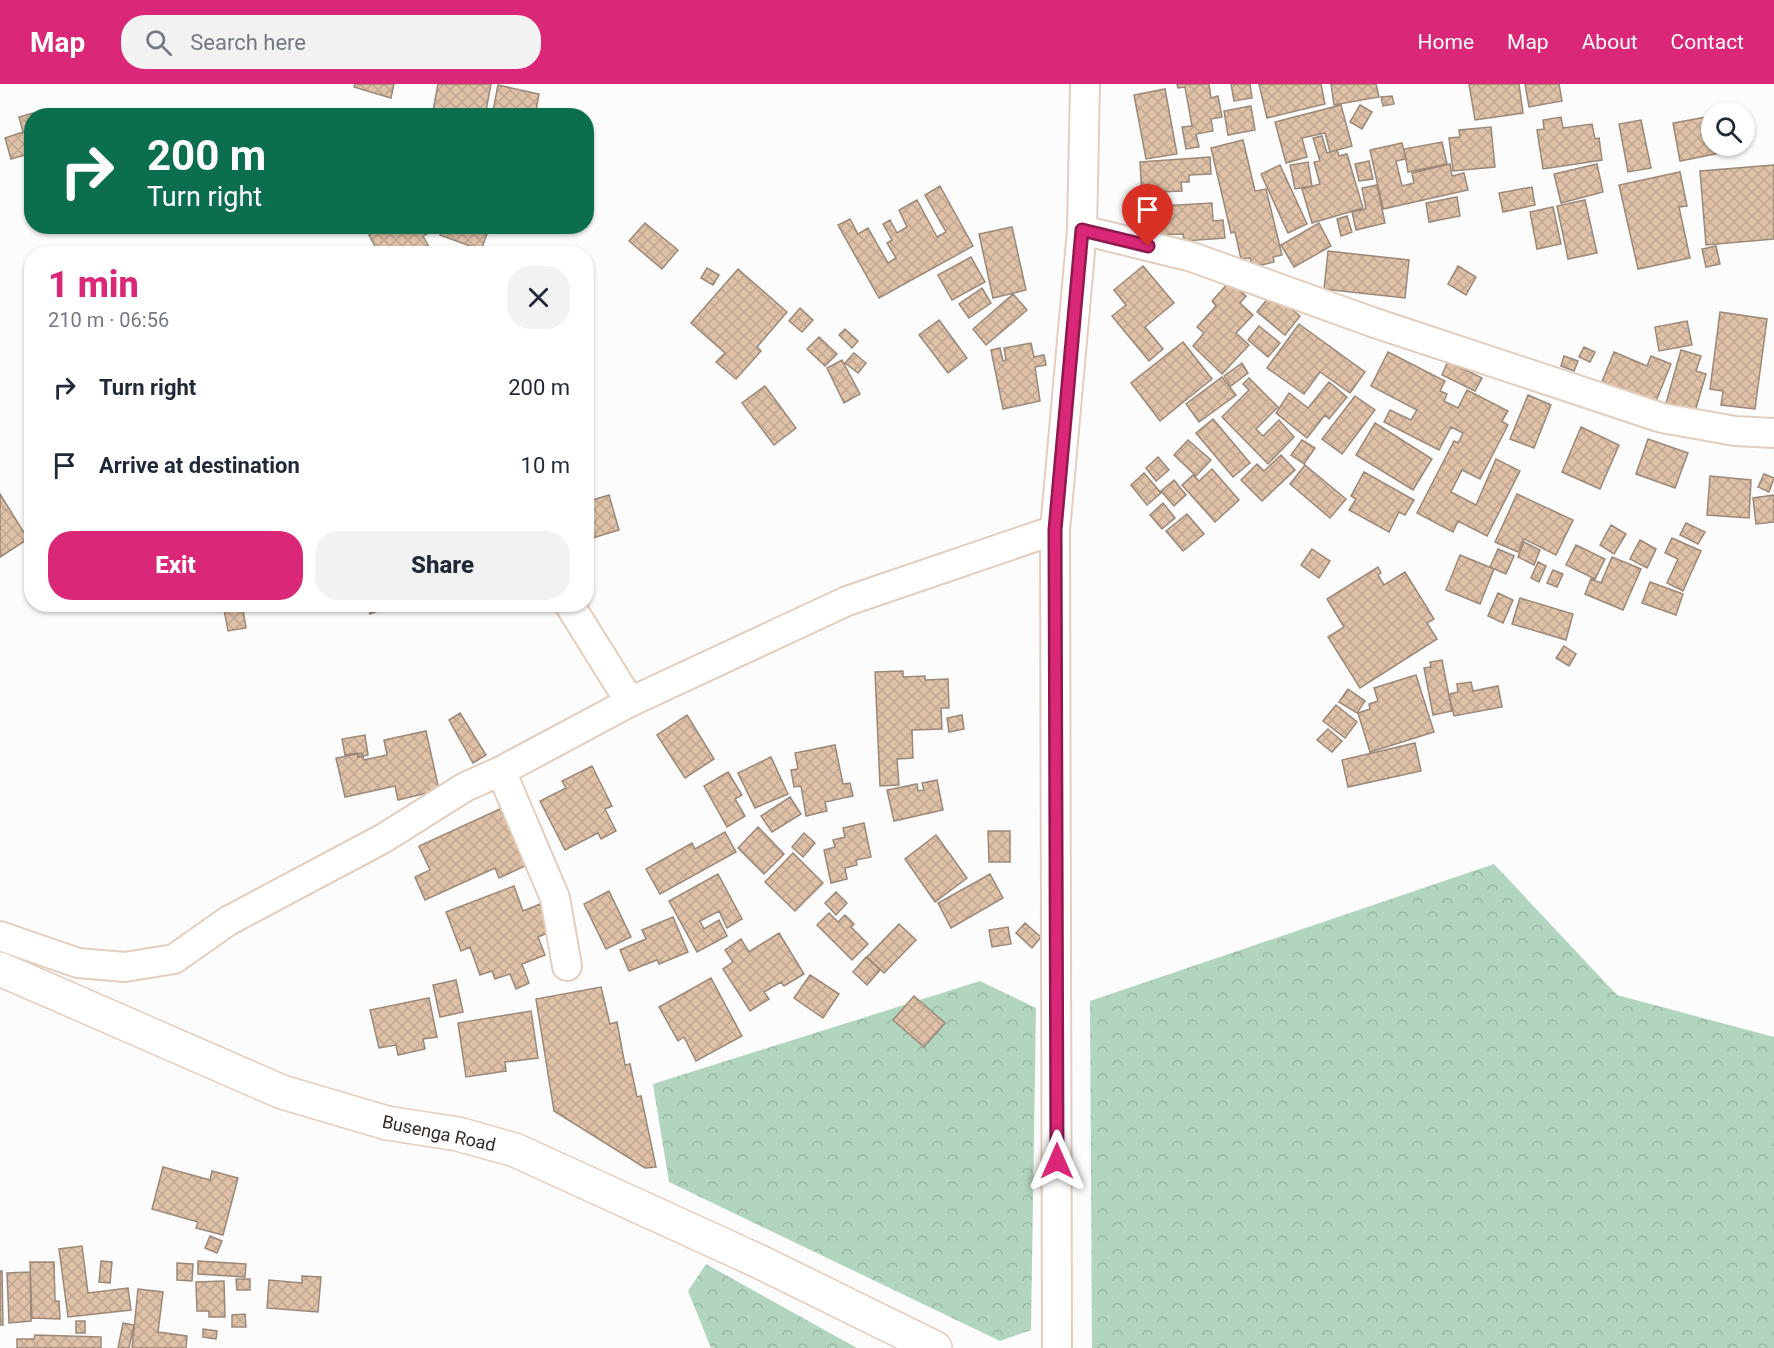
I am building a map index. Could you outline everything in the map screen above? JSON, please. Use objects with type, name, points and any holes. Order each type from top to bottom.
[{"type":"street","points":[[1058,1348],[1055,530],[1082,230],[1085,84]]},
{"type":"street","points":[[1082,230],[1192,257],[1372,322],[1662,418],[1735,431],[1774,433]]},
{"type":"street","points":[[0,936],[78,963],[125,967],[174,959],[228,921],[384,838],[465,787],[501,771],[630,702],[848,601],[1055,530]]},
{"type":"street","points":[[574,612],[630,702]]},
{"type":"street","points":[[501,771],[555,898],[567,966]]},
{"type":"street","name":"Busenga Road","points":[[0,969],[282,1092],[387,1123],[458,1134],[515,1150],[756,1260],[935,1348]]},
{"type":"green space","points":[[1494,864],[1617,995],[1774,1037],[1774,1348],[1092,1348],[1090,1001]]},
{"type":"green space","points":[[980,981],[1036,1008],[1031,1330],[1000,1341],[669,1182],[653,1084]]},
{"type":"green space","points":[[706,1264],[857,1348],[711,1348],[688,1291]]},
{"type":"building","points":[[355,84],[394,84],[391,98],[354,87]]},
{"type":"building","points":[[438,84],[491,84],[486,108],[434,108]]},
{"type":"building","points":[[1177,84],[1209,84],[1211,98],[1218,96],[1222,117],[1211,119],[1213,131],[1196,134],[1199,147],[1186,149],[1182,127],[1192,126],[1185,87],[1178,88]]},
{"type":"building","points":[[1231,84],[1250,84],[1252,98],[1234,101]]},
{"type":"building","points":[[1259,84],[1321,84],[1325,104],[1267,118]]},
{"type":"building","points":[[1331,84],[1376,84],[1379,97],[1334,105]]},
{"type":"building","points":[[1469,84],[1519,84],[1523,113],[1475,120]]},
{"type":"building","points":[[1525,84],[1559,84],[1562,101],[1529,107]]},
{"type":"building","points":[[498,85],[539,94],[536,108],[494,108]]},
{"type":"building","points":[[1165,89],[1177,154],[1146,159],[1134,95]]},
{"type":"building","points":[[1392,96],[1394,104],[1383,106],[1381,97]]},
{"type":"building","points":[[1341,105],[1352,146],[1330,152],[1325,133],[1302,138],[1307,157],[1286,163],[1275,122]]},
{"type":"building","points":[[1360,105],[1372,112],[1362,129],[1350,122]]},
{"type":"building","points":[[1251,106],[1255,130],[1228,135],[1224,111]]},
{"type":"building","points":[[24,116],[24,155],[11,159],[5,138],[23,132],[19,117]]},
{"type":"building","points":[[1561,117],[1563,128],[1592,124],[1595,139],[1599,138],[1602,160],[1543,169],[1537,130],[1544,129],[1543,120]]},
{"type":"building","points":[[1701,118],[1701,156],[1705,156],[1680,161],[1673,123]]},
{"type":"building","points":[[1641,120],[1651,168],[1628,172],[1619,124]]},
{"type":"building","points":[[1491,127],[1495,167],[1453,171],[1449,138],[1460,137],[1459,130]]},
{"type":"building","points":[[1322,136],[1327,153],[1337,150],[1339,156],[1347,154],[1363,208],[1312,223],[1302,189],[1320,184],[1314,162],[1320,161],[1313,138]]},
{"type":"building","points":[[1243,140],[1255,191],[1266,189],[1282,255],[1273,257],[1274,262],[1253,267],[1250,258],[1241,259],[1235,232],[1231,233],[1211,148]]},
{"type":"building","points":[[1442,142],[1447,164],[1408,172],[1404,149]]},
{"type":"building","points":[[1402,143],[1406,159],[1396,161],[1402,186],[1414,183],[1412,173],[1450,164],[1452,176],[1464,173],[1468,190],[1383,209],[1370,150]]},
{"type":"building","points":[[1210,157],[1211,174],[1189,175],[1189,182],[1181,182],[1182,191],[1160,192],[1161,206],[1212,203],[1213,221],[1223,220],[1225,238],[1184,241],[1183,234],[1153,235],[1152,215],[1143,215],[1140,162]]},
{"type":"building","points":[[1369,161],[1373,179],[1359,181],[1355,164]]},
{"type":"building","points":[[1308,162],[1312,186],[1295,189],[1290,165]]},
{"type":"building","points":[[1597,164],[1603,192],[1561,203],[1554,174]]},
{"type":"building","points":[[1280,165],[1307,224],[1288,233],[1261,174]]},
{"type":"building","points":[[1774,165],[1774,239],[1706,245],[1700,171]]},
{"type":"building","points":[[1680,172],[1687,206],[1679,207],[1690,258],[1638,269],[1619,185]]},
{"type":"building","points":[[1377,185],[1385,223],[1356,230],[1352,212],[1366,209],[1362,188]]},
{"type":"building","points":[[940,186],[973,246],[879,298],[838,225],[850,219],[858,234],[868,228],[888,263],[896,258],[887,243],[892,240],[883,224],[890,220],[897,233],[907,227],[899,210],[917,200],[937,237],[946,232],[925,195]]},
{"type":"building","points":[[1532,187],[1535,205],[1503,212],[1499,193]]},
{"type":"building","points":[[1457,197],[1460,216],[1429,222],[1426,203]]},
{"type":"building","points":[[1585,200],[1597,253],[1568,259],[1557,206]]},
{"type":"building","points":[[1553,207],[1561,244],[1537,249],[1530,212]]},
{"type":"building","points":[[1347,216],[1352,232],[1341,236],[1337,219]]},
{"type":"building","points":[[645,223],[678,250],[662,269],[629,241]]},
{"type":"building","points":[[1319,223],[1331,246],[1294,267],[1281,245]]},
{"type":"building","points":[[1012,227],[1026,290],[993,298],[979,234]]},
{"type":"building","points":[[427,234],[423,236],[429,246],[375,246],[369,235]]},
{"type":"building","points":[[487,234],[482,246],[470,246],[440,235]]},
{"type":"building","points":[[1716,246],[1720,264],[1706,267],[1702,249]]},
{"type":"building","points":[[1328,251],[1409,260],[1405,298],[1324,289]]},
{"type":"building","points":[[971,257],[985,282],[952,300],[938,275]]},
{"type":"building","points":[[1143,266],[1174,303],[1145,327],[1163,349],[1149,361],[1112,316],[1126,305],[1114,290]]},
{"type":"building","points":[[1458,266],[1476,277],[1466,295],[1448,284]]},
{"type":"building","points":[[707,268],[719,275],[713,285],[701,278]]},
{"type":"building","points":[[738,269],[787,312],[757,347],[761,351],[736,379],[716,362],[725,353],[691,323]]},
{"type":"building","points":[[1230,281],[1246,296],[1240,303],[1253,315],[1236,333],[1249,345],[1222,374],[1193,346],[1204,333],[1197,327],[1216,306],[1212,301]]},
{"type":"building","points":[[982,288],[991,303],[969,318],[959,304]]},
{"type":"building","points":[[1272,293],[1300,316],[1285,335],[1257,312]]},
{"type":"building","points":[[1013,294],[1027,310],[986,345],[973,329]]},
{"type":"building","points":[[800,308],[813,320],[802,332],[789,321]]},
{"type":"building","points":[[1720,312],[1767,319],[1755,409],[1721,405],[1723,391],[1710,389]]},
{"type":"building","points":[[939,320],[967,358],[948,373],[919,335]]},
{"type":"building","points":[[1687,321],[1692,345],[1659,351],[1655,327]]},
{"type":"building","points":[[1299,324],[1365,372],[1350,393],[1320,372],[1304,394],[1267,368]]},
{"type":"building","points":[[1259,326],[1280,343],[1268,357],[1248,340]]},
{"type":"building","points":[[845,329],[858,341],[852,348],[839,335]]},
{"type":"building","points":[[819,337],[837,354],[825,366],[807,349]]},
{"type":"building","points":[[1183,342],[1212,379],[1160,421],[1131,383]]},
{"type":"building","points":[[1031,343],[1034,357],[1044,355],[1046,365],[1035,367],[1040,401],[1003,409],[991,350],[1000,348],[1003,361],[1006,360],[1004,348]]},
{"type":"building","points":[[1584,347],[1595,352],[1590,362],[1579,357]]},
{"type":"building","points":[[1681,350],[1701,356],[1696,371],[1706,374],[1694,415],[1665,407]]},
{"type":"building","points":[[1388,352],[1445,381],[1440,391],[1447,394],[1444,401],[1458,408],[1467,390],[1508,411],[1502,421],[1508,425],[1480,479],[1462,470],[1451,492],[1476,505],[1496,459],[1520,471],[1487,536],[1458,521],[1453,532],[1417,513],[1454,441],[1458,443],[1463,433],[1451,427],[1439,450],[1384,422],[1390,410],[1411,420],[1417,410],[1371,386]]},
{"type":"building","points":[[1614,352],[1647,366],[1651,356],[1671,364],[1654,406],[1601,384]]},
{"type":"building","points":[[854,353],[866,363],[858,373],[845,363]]},
{"type":"building","points":[[1564,356],[1578,361],[1574,371],[1561,366]]},
{"type":"building","points":[[842,360],[860,394],[844,403],[827,368]]},
{"type":"building","points":[[1448,361],[1482,378],[1475,391],[1442,375]]},
{"type":"building","points":[[1242,363],[1248,373],[1231,386],[1224,376]]},
{"type":"building","points":[[1222,377],[1236,395],[1199,422],[1186,404]]},
{"type":"building","points":[[1249,378],[1278,407],[1256,429],[1263,436],[1279,420],[1294,437],[1268,464],[1222,417],[1249,390],[1243,384]]},
{"type":"building","points":[[1329,382],[1347,397],[1329,419],[1325,415],[1307,438],[1276,413],[1289,393],[1308,408]]},
{"type":"building","points":[[765,386],[796,428],[774,445],[742,403]]},
{"type":"building","points":[[1528,395],[1551,405],[1534,448],[1510,439]]},
{"type":"building","points":[[1355,396],[1375,410],[1342,454],[1322,439]]},
{"type":"building","points":[[1213,419],[1250,463],[1233,477],[1196,433]]},
{"type":"building","points":[[1375,423],[1432,459],[1413,490],[1356,455]]},
{"type":"building","points":[[1581,427],[1619,445],[1600,489],[1562,472]]},
{"type":"building","points":[[1648,439],[1688,453],[1675,488],[1636,474]]},
{"type":"building","points":[[1188,440],[1211,460],[1196,476],[1174,455]]},
{"type":"building","points":[[1302,440],[1315,448],[1304,464],[1291,455]]},
{"type":"building","points":[[1281,455],[1295,470],[1262,501],[1241,480],[1257,464],[1264,471]]},
{"type":"building","points":[[1158,457],[1169,470],[1156,481],[1146,468]]},
{"type":"building","points":[[1305,465],[1346,499],[1330,518],[1290,484]]},
{"type":"building","points":[[1212,469],[1239,500],[1215,522],[1182,485],[1193,475],[1199,481]]},
{"type":"building","points":[[1364,472],[1414,500],[1405,515],[1399,512],[1389,532],[1349,510],[1356,499],[1351,496]]},
{"type":"building","points":[[1144,473],[1161,493],[1147,505],[1131,485]]},
{"type":"building","points":[[1764,474],[1774,478],[1769,492],[1758,487]]},
{"type":"building","points":[[1710,476],[1751,480],[1749,518],[1707,515]]},
{"type":"building","points":[[1174,480],[1186,495],[1174,506],[1161,491]]},
{"type":"building","points":[[0,494],[24,533],[24,542],[0,557]]},
{"type":"building","points":[[1517,494],[1573,520],[1556,555],[1524,539],[1518,552],[1495,542]]},
{"type":"building","points":[[609,495],[619,530],[594,538],[594,500]]},
{"type":"building","points":[[1774,495],[1774,522],[1756,524],[1753,498]]},
{"type":"building","points":[[1163,503],[1175,518],[1162,529],[1150,515]]},
{"type":"building","points":[[1187,514],[1204,534],[1183,551],[1166,531]]},
{"type":"building","points":[[1686,523],[1705,532],[1698,544],[1680,535]]},
{"type":"building","points":[[1611,525],[1626,534],[1614,554],[1600,545]]},
{"type":"building","points":[[1672,538],[1701,551],[1683,591],[1667,583],[1678,559],[1665,553]]},
{"type":"building","points":[[1640,540],[1656,549],[1647,568],[1630,559]]},
{"type":"building","points":[[1524,542],[1540,550],[1534,565],[1518,557]]},
{"type":"building","points":[[1576,545],[1605,559],[1595,579],[1566,565]]},
{"type":"building","points":[[1312,549],[1330,561],[1319,578],[1301,565]]},
{"type":"building","points":[[1498,549],[1514,556],[1506,574],[1490,567]]},
{"type":"building","points":[[1460,555],[1494,569],[1480,604],[1446,590]]},
{"type":"building","points":[[1612,557],[1641,569],[1623,610],[1585,594],[1591,579],[1601,583]]},
{"type":"building","points":[[1538,562],[1546,566],[1539,582],[1531,578]]},
{"type":"building","points":[[1378,567],[1381,573],[1378,575],[1384,585],[1405,572],[1434,619],[1427,623],[1437,639],[1360,688],[1328,637],[1344,627],[1327,599]]},
{"type":"building","points":[[1553,570],[1563,574],[1557,587],[1547,583]]},
{"type":"building","points":[[1650,582],[1683,594],[1676,615],[1642,603]]},
{"type":"building","points":[[1498,593],[1513,600],[1503,623],[1488,616]]},
{"type":"building","points":[[1520,598],[1573,614],[1566,640],[1512,624]]},
{"type":"building","points":[[224,612],[243,612],[246,628],[228,631]]},
{"type":"building","points":[[1564,646],[1576,654],[1569,666],[1556,658]]},
{"type":"building","points":[[1442,660],[1452,711],[1433,715],[1424,668],[1431,667],[1430,662]]},
{"type":"building","points":[[903,671],[903,677],[925,676],[925,680],[948,679],[949,708],[941,708],[942,729],[912,730],[913,758],[897,759],[899,785],[880,786],[875,672]]},
{"type":"building","points":[[1416,675],[1434,732],[1370,752],[1358,713],[1370,709],[1369,704],[1378,701],[1374,688]]},
{"type":"building","points":[[1471,682],[1473,691],[1498,686],[1502,707],[1454,716],[1449,694],[1458,692],[1457,684]]},
{"type":"building","points":[[1348,689],[1365,701],[1357,713],[1339,702]]},
{"type":"building","points":[[1336,705],[1357,722],[1345,738],[1323,721]]},
{"type":"building","points":[[460,713],[486,755],[473,763],[449,720]]},
{"type":"building","points":[[687,715],[714,759],[685,778],[657,735]]},
{"type":"building","points":[[962,715],[964,729],[949,732],[947,718]]},
{"type":"building","points":[[1328,729],[1342,741],[1332,752],[1317,740]]},
{"type":"building","points":[[426,731],[439,790],[398,800],[395,786],[345,797],[336,758],[362,753],[364,760],[387,755],[384,740]]},
{"type":"building","points":[[365,735],[368,755],[358,757],[357,753],[345,755],[342,739]]},
{"type":"building","points":[[1415,743],[1421,771],[1348,787],[1342,760]]},
{"type":"building","points":[[835,745],[843,784],[850,783],[853,796],[825,802],[827,811],[806,816],[801,786],[794,787],[791,770],[798,769],[795,753]]},
{"type":"building","points":[[771,757],[788,794],[755,808],[738,773]]},
{"type":"building","points":[[592,766],[612,806],[605,809],[616,831],[601,839],[598,833],[565,850],[540,801],[566,788],[562,781]]},
{"type":"building","points":[[728,772],[742,795],[735,799],[745,816],[727,827],[704,786]]},
{"type":"building","points":[[937,780],[943,810],[894,821],[887,790],[917,784],[918,791],[924,790],[922,783]]},
{"type":"building","points":[[790,797],[801,814],[772,832],[761,816]]},
{"type":"building","points":[[502,808],[527,865],[499,878],[495,868],[425,900],[415,877],[430,870],[419,846]]},
{"type":"building","points":[[864,823],[871,857],[856,860],[857,865],[845,868],[847,879],[831,883],[824,850],[835,847],[833,840],[845,837],[843,828]]},
{"type":"building","points":[[758,827],[784,854],[764,874],[738,848]]},
{"type":"building","points":[[988,831],[1010,831],[1010,862],[989,862]]},
{"type":"building","points":[[725,832],[736,852],[660,894],[646,869],[692,843],[695,849]]},
{"type":"building","points":[[804,833],[815,843],[803,857],[792,847]]},
{"type":"building","points":[[936,835],[967,878],[935,902],[905,859]]},
{"type":"building","points":[[793,853],[823,883],[795,911],[765,882]]},
{"type":"building","points":[[718,874],[742,919],[727,928],[719,911],[700,921],[704,929],[719,920],[727,936],[697,952],[669,901]]},
{"type":"building","points":[[990,874],[1003,898],[951,928],[938,903]]},
{"type":"building","points":[[514,886],[523,911],[540,904],[550,932],[538,937],[545,955],[522,964],[529,983],[516,989],[510,974],[495,979],[492,971],[480,975],[470,947],[461,951],[446,912]]},
{"type":"building","points":[[609,891],[631,937],[606,949],[584,904]]},
{"type":"building","points":[[836,892],[847,903],[836,915],[825,903]]},
{"type":"building","points":[[829,913],[838,922],[845,915],[854,924],[851,927],[868,944],[852,960],[817,925]]},
{"type":"building","points":[[673,917],[688,952],[659,964],[657,960],[629,971],[620,950],[646,939],[642,930]]},
{"type":"building","points":[[1025,923],[1041,937],[1032,948],[1016,933]]},
{"type":"building","points":[[899,924],[916,940],[884,973],[867,957]]},
{"type":"building","points":[[1008,927],[1011,944],[992,947],[989,930]]},
{"type":"building","points":[[779,933],[804,974],[784,986],[781,982],[764,992],[769,999],[750,1011],[723,969],[733,962],[725,950],[741,939],[749,952]]},
{"type":"building","points":[[866,957],[880,970],[867,985],[853,972]]},
{"type":"building","points":[[810,975],[839,994],[823,1018],[794,998]]},
{"type":"building","points":[[711,978],[742,1036],[696,1061],[684,1037],[678,1041],[659,1007]]},
{"type":"building","points":[[456,980],[463,1012],[440,1017],[433,985]]},
{"type":"building","points":[[601,987],[610,1024],[617,1022],[625,1065],[630,1064],[637,1097],[641,1096],[656,1167],[645,1168],[554,1111],[536,999]]},
{"type":"building","points":[[914,996],[945,1023],[924,1047],[893,1020]]},
{"type":"building","points":[[429,998],[437,1037],[423,1039],[425,1049],[398,1055],[396,1045],[379,1048],[370,1010]]},
{"type":"building","points":[[531,1011],[538,1058],[505,1062],[506,1071],[466,1077],[458,1023]]},
{"type":"building","points":[[163,1167],[210,1180],[212,1171],[238,1178],[223,1235],[196,1228],[198,1222],[152,1209]]},
{"type":"building","points":[[210,1236],[222,1241],[217,1253],[205,1248]]},
{"type":"building","points":[[82,1246],[88,1293],[128,1288],[131,1310],[68,1317],[59,1249]]},
{"type":"building","points":[[101,1261],[112,1262],[110,1283],[99,1282]]},
{"type":"building","points":[[198,1261],[246,1264],[245,1277],[198,1274]]},
{"type":"building","points":[[30,1262],[54,1262],[55,1301],[59,1301],[60,1319],[32,1318]]},
{"type":"building","points":[[177,1263],[193,1264],[192,1281],[177,1280]]},
{"type":"building","points":[[0,1271],[2,1271],[3,1325],[0,1325]]},
{"type":"building","points":[[30,1272],[31,1321],[9,1323],[7,1273]]},
{"type":"building","points":[[302,1276],[321,1277],[318,1312],[267,1308],[269,1280],[302,1283]]},
{"type":"building","points":[[236,1279],[250,1279],[250,1290],[237,1290]]},
{"type":"building","points":[[224,1281],[225,1317],[209,1317],[209,1311],[197,1311],[196,1282]]},
{"type":"building","points":[[138,1289],[163,1292],[158,1332],[187,1336],[186,1348],[132,1348]]},
{"type":"building","points":[[245,1314],[246,1327],[232,1327],[232,1315]]},
{"type":"building","points":[[76,1321],[85,1321],[85,1333],[76,1333]]},
{"type":"building","points":[[123,1323],[134,1325],[129,1348],[118,1348]]},
{"type":"building","points":[[203,1329],[217,1331],[216,1339],[203,1337]]},
{"type":"building","points":[[35,1335],[101,1337],[101,1348],[17,1348],[17,1339],[34,1339]]},
{"type":"route","points":[[1057,1161],[1055,530],[1082,230],[1148,246]]}]
